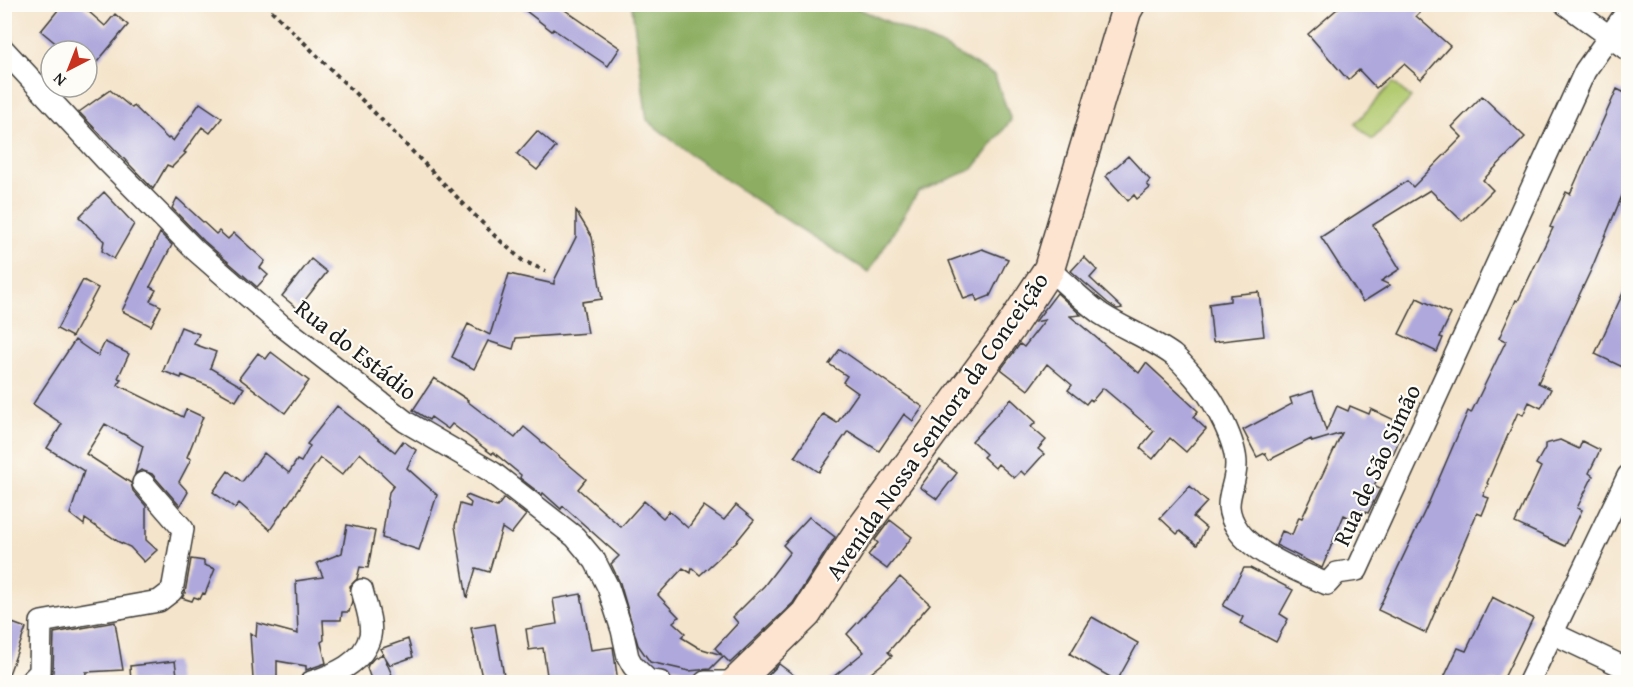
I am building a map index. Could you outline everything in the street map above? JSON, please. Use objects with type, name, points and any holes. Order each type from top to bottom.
[{"type":"street","name":"Avenida Nossa Senhora da Conceição","points":[[737,682],[806,614],[857,535],[1010,328],[1049,269],[1130,4]]},
{"type":"street","points":[[1565,4],[1629,50]]},
{"type":"street","name":"Rua de São Simão","points":[[1049,269],[1100,313],[1173,355],[1202,387],[1221,419],[1232,446],[1236,465],[1228,501],[1231,518],[1239,532],[1251,544],[1286,565],[1327,584],[1338,573],[1357,570],[1585,71],[1629,10]]},
{"type":"street","name":"Rua do Estádio","points":[[4,50],[105,159],[195,250],[281,325],[406,422],[492,472],[575,537],[595,561],[608,587],[628,657],[637,671],[652,682]]},
{"type":"street","points":[[1529,682],[1629,476]]},
{"type":"street","points":[[30,682],[40,672],[41,622],[159,601],[172,591],[183,529],[143,483]]},
{"type":"street","points":[[310,682],[344,669],[364,651],[371,635],[362,590]]},
{"type":"street","points":[[1551,633],[1629,669]]},
{"type":"street","points":[[705,682],[737,682]]},
{"type":"path","points":[[265,4],[495,236],[523,261],[546,271]]},
{"type":"green space","points":[[630,5],[854,5],[947,48],[995,76],[1011,120],[973,169],[918,192],[869,272],[727,181],[647,120]]},
{"type":"green space","points":[[1393,82],[1411,98],[1372,140],[1355,124]]},
{"type":"building","points":[[63,4],[80,4],[105,26],[115,14],[128,25],[99,60],[99,39],[51,39],[41,31]]},
{"type":"building","points":[[517,4],[556,4],[620,48],[608,66],[553,29],[552,31]]},
{"type":"building","points":[[1343,4],[1428,4],[1416,16],[1450,46],[1421,79],[1404,64],[1376,88],[1359,70],[1348,80],[1308,34]]},
{"type":"building","points":[[1617,89],[1629,95],[1629,179],[1591,270],[1538,383],[1551,389],[1541,408],[1529,402],[1523,415],[1518,412],[1487,483],[1483,496],[1489,498],[1482,515],[1477,513],[1426,633],[1378,610],[1429,502],[1468,411],[1471,413],[1506,341],[1499,338],[1553,228],[1550,227],[1566,192],[1570,194]]},
{"type":"building","points":[[110,90],[132,108],[134,106],[168,139],[173,141],[200,103],[222,118],[210,133],[202,127],[184,152],[186,153],[172,167],[167,165],[153,189],[79,112]]},
{"type":"building","points":[[1482,96],[1525,137],[1483,180],[1493,190],[1462,221],[1430,190],[1373,225],[1400,269],[1381,281],[1390,285],[1363,302],[1321,237],[1407,181],[1413,187],[1462,137],[1452,127]]},
{"type":"building","points":[[537,131],[556,147],[537,170],[517,154]]},
{"type":"building","points":[[1128,156],[1150,180],[1147,184],[1150,188],[1137,199],[1134,195],[1128,201],[1106,176]]},
{"type":"building","points":[[104,192],[134,224],[114,259],[102,251],[104,241],[79,217]]},
{"type":"building","points":[[177,198],[216,234],[219,231],[228,239],[234,233],[265,261],[260,268],[268,275],[257,287],[204,241],[172,208]]},
{"type":"building","points":[[576,211],[592,237],[602,299],[582,302],[588,333],[516,338],[513,349],[488,341],[474,369],[452,357],[468,324],[490,335],[509,274],[554,284],[576,237]]},
{"type":"building","points":[[160,233],[172,245],[150,287],[156,290],[150,301],[161,306],[151,326],[122,311]]},
{"type":"building","points":[[982,249],[1008,259],[990,296],[977,301],[975,295],[964,299],[949,261]]},
{"type":"building","points":[[1084,257],[1097,270],[1090,278],[1122,308],[1117,309],[1108,303],[1071,271]]},
{"type":"building","points":[[311,259],[327,272],[298,309],[282,296]]},
{"type":"building","points":[[83,280],[98,288],[72,337],[57,329]]},
{"type":"building","points":[[1629,280],[1629,370],[1595,354]]},
{"type":"building","points":[[1259,292],[1264,336],[1213,342],[1209,304],[1230,301],[1230,295]]},
{"type":"building","points":[[1057,293],[1081,315],[1070,316],[1139,373],[1146,363],[1198,411],[1193,417],[1206,429],[1186,452],[1170,438],[1153,459],[1140,448],[1154,431],[1103,388],[1092,401],[1090,399],[1086,404],[1068,390],[1072,385],[1047,364],[1028,390],[1001,369],[1020,344],[1024,347],[1045,320],[1035,322]]},
{"type":"building","points":[[1417,298],[1451,314],[1440,337],[1443,338],[1437,352],[1399,334]]},
{"type":"building","points":[[181,327],[199,334],[194,344],[216,352],[210,368],[244,388],[236,401],[182,375],[181,378],[163,371]]},
{"type":"building","points":[[75,340],[98,356],[105,342],[129,354],[118,378],[121,379],[118,385],[183,417],[186,409],[203,417],[187,457],[191,459],[179,482],[188,492],[180,506],[152,474],[141,470],[135,474],[143,446],[125,435],[105,424],[86,454],[131,483],[133,491],[146,506],[146,540],[157,550],[144,562],[130,547],[85,519],[84,525],[70,514],[84,471],[47,448],[62,424],[33,404]]},
{"type":"building","points":[[840,349],[923,407],[913,421],[904,414],[879,451],[848,431],[819,472],[795,456],[823,414],[837,423],[858,393],[843,382],[847,376],[829,364]]},
{"type":"building","points":[[271,352],[309,381],[285,413],[239,378],[258,353],[266,359]]},
{"type":"building","points":[[434,378],[468,400],[515,438],[524,427],[586,479],[578,489],[621,527],[644,501],[663,518],[669,511],[688,528],[704,506],[724,520],[736,505],[754,520],[737,541],[700,575],[692,568],[691,573],[683,568],[658,595],[679,617],[673,622],[685,633],[681,637],[699,648],[722,655],[715,648],[738,623],[733,617],[764,586],[790,552],[783,545],[809,517],[835,537],[793,603],[730,663],[723,656],[710,669],[689,671],[650,662],[638,645],[620,583],[611,564],[619,556],[563,506],[561,509],[543,493],[542,495],[493,452],[492,454],[452,424],[448,429],[431,417],[429,420],[413,410]]},
{"type":"building","points":[[1313,391],[1326,431],[1337,406],[1348,411],[1350,406],[1369,414],[1371,409],[1403,424],[1400,431],[1403,432],[1393,454],[1389,452],[1374,486],[1380,489],[1368,513],[1362,510],[1357,521],[1344,515],[1322,568],[1276,545],[1282,531],[1292,535],[1342,433],[1312,442],[1311,439],[1269,460],[1265,453],[1257,457],[1243,430],[1292,404],[1290,398]]},
{"type":"building","points":[[1011,399],[1036,422],[1031,427],[1046,440],[1038,449],[1044,454],[1025,475],[1021,471],[1014,478],[998,464],[995,468],[983,457],[986,454],[972,441]]},
{"type":"building","points":[[337,406],[395,452],[403,441],[416,450],[407,468],[437,495],[419,550],[382,538],[389,492],[394,485],[360,453],[342,475],[320,458],[270,530],[239,503],[235,508],[213,492],[228,471],[242,482],[264,453],[289,473],[297,460],[301,462],[310,446],[307,444]]},
{"type":"building","points":[[1560,440],[1579,449],[1582,441],[1600,450],[1589,473],[1593,476],[1577,508],[1582,510],[1565,546],[1515,523],[1541,467],[1536,464],[1545,444]]},
{"type":"building","points":[[940,460],[957,473],[937,499],[920,487]]},
{"type":"building","points":[[1190,486],[1207,502],[1193,517],[1206,528],[1197,545],[1180,531],[1177,534],[1160,518]]},
{"type":"building","points":[[467,495],[497,507],[504,498],[526,515],[511,534],[502,528],[489,572],[476,568],[467,598],[455,526],[460,504],[470,507],[471,503],[465,498]]},
{"type":"building","points":[[890,520],[912,537],[887,569],[868,555],[878,543],[875,540]]},
{"type":"building","points":[[347,525],[375,531],[368,568],[360,567],[357,579],[350,586],[352,601],[349,612],[342,612],[341,620],[323,620],[324,640],[321,642],[326,663],[306,670],[306,666],[277,661],[277,678],[253,679],[250,633],[256,637],[257,623],[298,634],[296,581],[323,577],[317,563],[342,553]]},
{"type":"building","points":[[191,559],[204,561],[204,565],[215,569],[205,594],[203,593],[200,599],[194,597],[192,601],[182,598]]},
{"type":"building","points":[[1244,568],[1250,568],[1293,590],[1280,614],[1288,619],[1276,642],[1240,623],[1243,617],[1223,606]]},
{"type":"building","points":[[900,577],[930,604],[888,652],[892,656],[860,682],[827,682],[864,652],[847,634]]},
{"type":"building","points":[[581,594],[591,650],[613,647],[618,682],[548,682],[543,648],[529,650],[526,629],[557,624],[553,599]]},
{"type":"building","points":[[1492,597],[1533,618],[1502,682],[1442,682],[1458,648],[1466,651]]},
{"type":"building","points":[[1092,617],[1138,643],[1117,681],[1070,654]]},
{"type":"building","points":[[4,620],[26,628],[6,682],[4,681]]},
{"type":"building","points":[[115,622],[123,670],[86,672],[85,682],[48,682],[53,672],[54,633]]},
{"type":"building","points":[[495,624],[505,682],[483,682],[471,628]]},
{"type":"building","points":[[408,639],[413,657],[390,665],[380,649]]},
{"type":"building","points":[[383,654],[395,682],[372,682],[368,665],[374,658]]},
{"type":"building","points":[[175,661],[178,682],[131,682],[130,666]]},
{"type":"building","points":[[779,664],[803,682],[762,682]]}]
